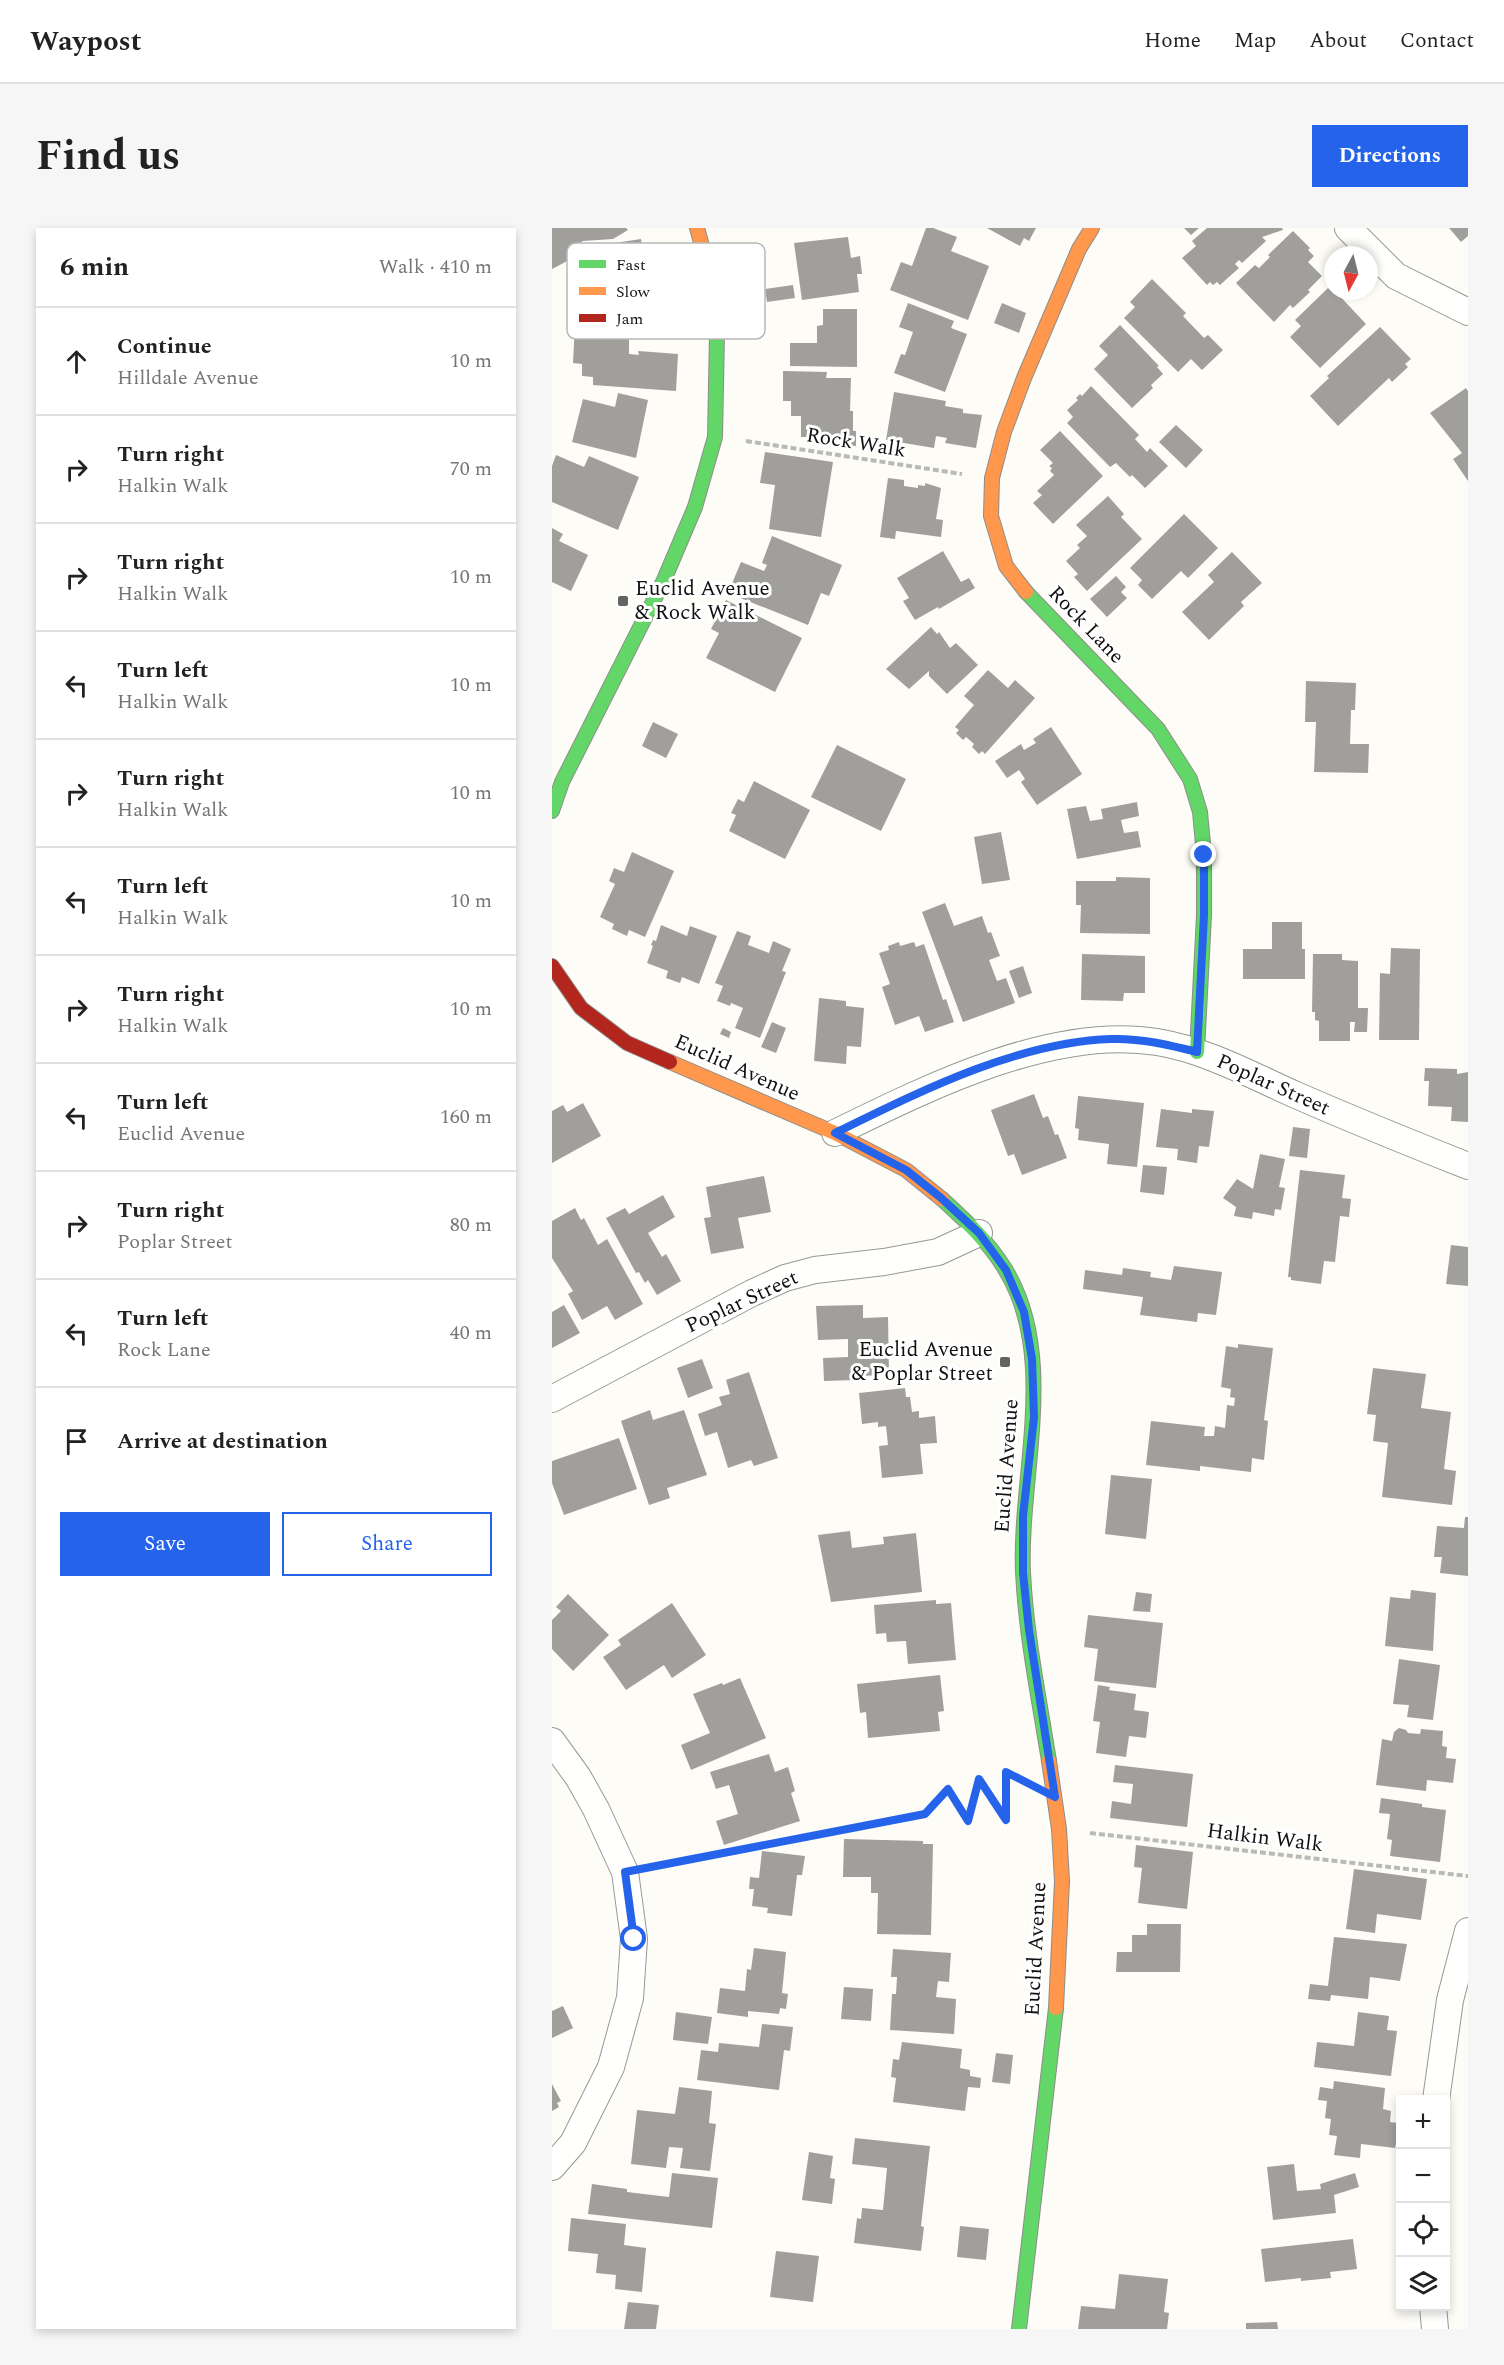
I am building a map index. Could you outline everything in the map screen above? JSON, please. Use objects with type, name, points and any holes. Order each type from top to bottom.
[{"type":"street","points":[[697,228],[701,243]]},
{"type":"street","name":"Rock Lane","points":[[1092,228],[1079,249],[1024,378],[1004,432],[992,478],[991,516],[1005,566],[1026,594],[1158,729],[1190,779],[1200,812],[1204,855],[1204,915],[1197,1052]]},
{"type":"street","points":[[1348,228],[1396,276],[1468,312]]},
{"type":"street","points":[[552,811],[562,782],[664,580],[695,507],[715,437],[718,339]]},
{"type":"street","name":"Euclid Avenue","points":[[552,966],[581,1008],[627,1043],[835,1133],[906,1170],[979,1233],[1006,1270],[1024,1312],[1032,1359],[1034,1417],[1023,1516],[1023,1573],[1029,1630],[1055,1797],[1062,1881],[1058,1988],[1019,2329]]},
{"type":"street","name":"Poplar Street","points":[[835,1133],[886,1108],[977,1070],[1047,1047],[1112,1039],[1156,1042],[1197,1052],[1360,1123],[1468,1166]]},
{"type":"street","name":"Poplar Street","points":[[552,1399],[752,1293],[785,1278],[815,1270],[884,1262],[938,1252],[979,1233]]},
{"type":"street","points":[[552,1741],[578,1777],[596,1809],[625,1872],[634,1939],[630,1998],[611,2067],[573,2143],[552,2167]]},
{"type":"street","points":[[1437,2095],[1450,2000],[1468,1930]]},
{"type":"street","points":[[1433,2311],[1435,2329]]},
{"type":"path","name":"Rock Walk","points":[[715,437],[992,478]]},
{"type":"path","points":[[625,1872],[925,1814],[948,1789],[968,1821],[979,1779],[1006,1820],[1006,1772],[1055,1797]]},
{"type":"path","name":"Halkin Walk","points":[[1059,1829],[1468,1876]]},
{"type":"building","points":[[552,228],[626,228],[628,230],[613,239],[567,243],[567,261],[552,269]]},
{"type":"building","points":[[926,228],[933,228],[957,237],[951,251],[989,266],[968,320],[890,290],[901,262],[912,266]]},
{"type":"building","points":[[987,228],[1036,228],[1029,241],[1024,238],[1020,246]]},
{"type":"building","points":[[1184,228],[1199,228],[1191,235]]},
{"type":"building","points":[[1207,228],[1282,228],[1283,230],[1262,237],[1266,241],[1242,263],[1239,260],[1235,264],[1239,268],[1220,285],[1217,282],[1213,285],[1210,282],[1207,285],[1182,258],[1196,246],[1192,241]]},
{"type":"building","points":[[1449,228],[1468,228],[1468,236],[1461,242]]},
{"type":"building","points":[[1293,231],[1310,248],[1308,250],[1314,256],[1308,262],[1322,276],[1308,290],[1310,292],[1293,308],[1290,305],[1274,322],[1236,283],[1255,265],[1259,268],[1270,257],[1268,255]]},
{"type":"building","points":[[848,237],[851,258],[860,256],[862,274],[857,274],[859,292],[802,300],[794,243]]},
{"type":"building","points":[[641,239],[642,243],[615,243]]},
{"type":"building","points":[[1152,279],[1186,313],[1183,316],[1204,338],[1208,335],[1223,350],[1202,370],[1191,359],[1178,372],[1124,318],[1135,307],[1130,302]]},
{"type":"building","points":[[793,285],[795,298],[767,302],[765,289]]},
{"type":"building","points":[[1324,292],[1324,300],[1344,300],[1366,324],[1320,368],[1290,337],[1301,326],[1295,320]]},
{"type":"building","points":[[908,303],[954,321],[951,328],[967,334],[945,392],[894,373],[901,354],[905,355],[913,332],[899,327]]},
{"type":"building","points":[[1002,303],[1026,313],[1019,333],[994,323]]},
{"type":"building","points":[[823,309],[857,309],[857,367],[790,366],[790,343],[817,343],[817,326],[823,325]]},
{"type":"building","points":[[1120,325],[1159,366],[1157,367],[1163,374],[1151,385],[1153,388],[1132,408],[1094,369],[1108,355],[1099,346]]},
{"type":"building","points":[[1380,327],[1411,359],[1405,364],[1408,367],[1392,382],[1389,378],[1338,426],[1310,396],[1329,378],[1327,376]]},
{"type":"building","points":[[574,339],[629,339],[629,354],[639,355],[638,351],[678,354],[676,391],[593,385],[593,377],[582,376],[582,364],[573,363]]},
{"type":"building","points":[[783,371],[827,372],[826,378],[851,378],[850,411],[853,411],[856,446],[824,446],[824,437],[801,437],[801,416],[791,416],[791,401],[783,401]]},
{"type":"building","points":[[1091,386],[1139,435],[1135,439],[1147,452],[1150,448],[1168,466],[1145,488],[1116,463],[1110,467],[1067,423],[1073,417],[1067,410],[1078,400],[1076,398],[1080,394],[1082,396]]},
{"type":"building","points":[[1466,388],[1468,391],[1468,481],[1453,459],[1462,453],[1430,413]]},
{"type":"building","points":[[894,392],[946,401],[945,406],[963,409],[963,413],[982,415],[976,448],[945,443],[947,438],[936,436],[934,448],[886,440]]},
{"type":"building","points":[[618,393],[648,400],[636,458],[572,442],[583,399],[615,407]]},
{"type":"building","points":[[1176,425],[1203,450],[1186,468],[1159,442]]},
{"type":"building","points":[[1060,431],[1103,476],[1053,524],[1033,503],[1042,495],[1037,491],[1054,475],[1049,466],[1053,463],[1040,450]]},
{"type":"building","points":[[765,452],[833,462],[821,537],[769,529],[775,485],[760,483]]},
{"type":"building","points":[[556,455],[584,467],[589,456],[639,477],[618,530],[552,502],[552,466]]},
{"type":"building","points":[[888,478],[904,480],[904,486],[918,488],[918,485],[925,486],[925,483],[941,488],[936,519],[943,520],[941,537],[896,531],[895,539],[880,537]]},
{"type":"building","points":[[1108,496],[1124,514],[1121,517],[1142,539],[1087,591],[1074,577],[1078,574],[1066,561],[1080,548],[1077,545],[1087,536],[1076,525]]},
{"type":"building","points":[[1184,514],[1218,548],[1188,578],[1181,571],[1152,599],[1138,585],[1142,580],[1130,568]]},
{"type":"building","points":[[552,528],[563,534],[559,541],[588,555],[571,591],[552,582]]},
{"type":"building","points":[[772,536],[842,565],[829,596],[821,593],[808,625],[728,593],[741,562],[764,571],[767,565],[762,563]]},
{"type":"building","points":[[943,551],[961,582],[969,578],[975,588],[915,620],[903,601],[909,598],[897,578]]},
{"type":"building","points":[[1232,552],[1262,583],[1241,602],[1244,606],[1209,640],[1182,612],[1214,582],[1208,575]]},
{"type":"building","points":[[1116,576],[1126,587],[1121,592],[1127,598],[1107,617],[1090,599]]},
{"type":"building","points":[[726,600],[802,638],[775,692],[706,658],[719,633],[711,629]]},
{"type":"building","points":[[931,627],[937,634],[939,632],[950,648],[956,643],[978,665],[947,694],[929,676],[929,671],[909,689],[886,669]]},
{"type":"building","points":[[988,670],[1008,688],[1015,680],[1035,698],[985,754],[982,751],[979,754],[972,747],[974,744],[966,737],[963,740],[956,733],[959,730],[955,727],[974,705],[964,696]]},
{"type":"building","points":[[1306,681],[1356,683],[1355,710],[1351,710],[1350,744],[1369,744],[1368,773],[1314,772],[1316,722],[1305,722]]},
{"type":"building","points":[[653,722],[678,734],[666,758],[642,746]]},
{"type":"building","points":[[1051,727],[1082,774],[1037,805],[1021,782],[1025,779],[1019,770],[1007,778],[995,761],[1021,744],[1024,750],[1036,743],[1033,739]]},
{"type":"building","points":[[837,745],[906,779],[881,831],[811,797]]},
{"type":"building","points":[[754,781],[810,810],[785,859],[729,831],[736,815],[731,813],[738,799],[744,802]]},
{"type":"building","points":[[1137,802],[1139,816],[1121,820],[1124,833],[1138,831],[1141,847],[1077,859],[1067,809],[1086,806],[1090,821],[1103,819],[1101,809]]},
{"type":"building","points":[[1001,832],[1010,880],[982,884],[974,837]]},
{"type":"building","points":[[632,852],[674,871],[645,937],[629,930],[627,936],[612,929],[614,924],[600,917],[615,884],[609,881],[614,868],[624,872]]},
{"type":"building","points":[[1116,877],[1150,878],[1150,934],[1080,933],[1081,905],[1076,905],[1076,881],[1116,881]]},
{"type":"building","points":[[945,903],[954,926],[982,916],[1000,956],[989,960],[997,981],[1006,978],[1015,1003],[963,1022],[922,912]]},
{"type":"building","points":[[1272,922],[1302,922],[1305,979],[1243,979],[1243,949],[1272,949]]},
{"type":"building","points":[[661,925],[687,936],[690,926],[717,936],[699,984],[682,977],[680,983],[666,978],[668,971],[647,963],[653,946],[651,945],[653,940],[656,941]]},
{"type":"building","points":[[737,931],[751,936],[748,945],[769,953],[773,941],[791,949],[782,971],[786,972],[760,1038],[735,1028],[743,1008],[717,1001],[723,986],[715,983]]},
{"type":"building","points":[[899,942],[900,946],[914,942],[916,947],[924,944],[943,1000],[946,999],[954,1022],[925,1032],[919,1016],[895,1025],[882,987],[890,984],[879,953],[889,950],[888,946]]},
{"type":"building","points":[[1391,948],[1420,949],[1419,1040],[1379,1040],[1380,973],[1390,974]]},
{"type":"building","points":[[1082,954],[1145,956],[1145,993],[1124,993],[1123,1001],[1081,1000]]},
{"type":"building","points":[[1313,954],[1342,954],[1342,960],[1358,961],[1358,1008],[1368,1008],[1367,1032],[1354,1032],[1355,1022],[1350,1022],[1350,1041],[1319,1041],[1319,1021],[1315,1020],[1315,1012],[1312,1012]]},
{"type":"building","points":[[1023,966],[1032,993],[1019,998],[1009,971]]},
{"type":"building","points":[[819,998],[846,1001],[846,1006],[864,1008],[861,1047],[847,1046],[846,1064],[814,1061]]},
{"type":"building","points":[[772,1022],[786,1028],[776,1053],[761,1047]]},
{"type":"building","points":[[723,1028],[731,1032],[729,1038],[720,1034]]},
{"type":"building","points":[[1425,1068],[1457,1069],[1457,1074],[1468,1072],[1468,1122],[1451,1121],[1452,1107],[1428,1106],[1429,1081],[1424,1081]]},
{"type":"building","points":[[1034,1094],[1043,1118],[1048,1116],[1055,1135],[1058,1134],[1067,1158],[1022,1175],[1014,1154],[1008,1156],[991,1110]]},
{"type":"building","points":[[1078,1096],[1144,1103],[1137,1167],[1107,1164],[1109,1144],[1078,1140],[1079,1129],[1075,1128]]},
{"type":"building","points":[[583,1103],[601,1136],[552,1163],[552,1111],[563,1105],[567,1112]]},
{"type":"building","points":[[1161,1109],[1192,1113],[1192,1109],[1214,1111],[1209,1147],[1199,1146],[1197,1163],[1177,1160],[1178,1149],[1156,1147]]},
{"type":"building","points":[[1293,1127],[1310,1129],[1307,1158],[1289,1156]]},
{"type":"building","points":[[1260,1154],[1285,1159],[1279,1187],[1285,1188],[1281,1210],[1275,1209],[1274,1216],[1253,1212],[1252,1219],[1234,1216],[1236,1207],[1223,1198],[1237,1179],[1253,1189]]},
{"type":"building","points":[[1143,1165],[1167,1167],[1164,1195],[1140,1192]]},
{"type":"building","points":[[1300,1170],[1345,1175],[1342,1198],[1351,1199],[1349,1217],[1340,1216],[1335,1262],[1324,1261],[1321,1284],[1291,1280],[1291,1277],[1288,1277]]},
{"type":"building","points":[[764,1176],[771,1212],[738,1218],[744,1248],[711,1254],[704,1218],[711,1217],[706,1187]]},
{"type":"building","points":[[663,1195],[675,1217],[648,1233],[662,1257],[666,1254],[681,1281],[657,1295],[648,1280],[645,1283],[639,1272],[636,1273],[606,1218],[625,1208],[629,1214]]},
{"type":"building","points":[[575,1208],[581,1220],[584,1218],[598,1245],[607,1239],[643,1304],[615,1320],[607,1306],[582,1320],[568,1294],[573,1291],[552,1258],[552,1221]]},
{"type":"building","points":[[1451,1245],[1468,1247],[1468,1286],[1446,1284]]},
{"type":"building","points":[[1174,1266],[1222,1272],[1216,1315],[1198,1313],[1197,1322],[1140,1315],[1143,1297],[1083,1289],[1085,1270],[1122,1275],[1123,1268],[1151,1272],[1150,1277],[1171,1280]]},
{"type":"building","points":[[564,1305],[580,1333],[552,1348],[552,1312]]},
{"type":"building","points":[[863,1305],[863,1318],[888,1317],[889,1375],[856,1376],[856,1380],[824,1381],[823,1358],[848,1357],[848,1339],[818,1340],[816,1306]]},
{"type":"building","points":[[1238,1344],[1273,1348],[1264,1420],[1268,1421],[1264,1460],[1252,1458],[1251,1472],[1200,1466],[1200,1471],[1146,1465],[1151,1421],[1205,1427],[1204,1436],[1214,1436],[1215,1426],[1225,1428],[1227,1405],[1234,1406],[1235,1398],[1230,1397],[1231,1389],[1221,1387],[1226,1346],[1238,1348]]},
{"type":"building","points":[[702,1359],[713,1388],[688,1398],[677,1368]]},
{"type":"building","points":[[1373,1368],[1426,1374],[1421,1408],[1451,1412],[1444,1469],[1456,1471],[1452,1505],[1382,1497],[1388,1443],[1373,1441],[1376,1415],[1367,1414]]},
{"type":"building","points":[[749,1372],[778,1458],[754,1466],[751,1460],[728,1468],[717,1432],[705,1436],[698,1414],[722,1405],[719,1397],[730,1394],[726,1380]]},
{"type":"building","points":[[905,1388],[906,1397],[910,1397],[912,1412],[919,1411],[919,1418],[935,1416],[937,1443],[920,1444],[923,1474],[882,1478],[879,1446],[888,1445],[886,1426],[878,1427],[878,1422],[862,1424],[859,1393]]},
{"type":"building","points":[[650,1410],[653,1420],[684,1410],[707,1475],[667,1488],[670,1498],[649,1505],[621,1421]]},
{"type":"building","points":[[619,1438],[637,1489],[564,1515],[552,1483],[552,1461]]},
{"type":"building","points":[[1111,1475],[1152,1479],[1146,1539],[1105,1534]]},
{"type":"building","points":[[1465,1517],[1468,1517],[1468,1576],[1440,1573],[1442,1557],[1434,1557],[1437,1526],[1464,1528]]},
{"type":"building","points":[[850,1531],[852,1548],[884,1544],[883,1537],[916,1533],[922,1592],[831,1602],[818,1535]]},
{"type":"building","points":[[1411,1590],[1436,1593],[1433,1651],[1385,1646],[1390,1597],[1410,1599]]},
{"type":"building","points":[[1136,1592],[1152,1594],[1150,1612],[1133,1611]]},
{"type":"building","points":[[568,1594],[609,1635],[573,1671],[552,1649],[552,1620],[561,1611],[556,1607]]},
{"type":"building","points":[[936,1600],[936,1604],[951,1603],[956,1660],[908,1664],[906,1641],[887,1642],[886,1633],[876,1634],[874,1605]]},
{"type":"building","points":[[672,1603],[706,1655],[672,1678],[664,1665],[626,1690],[603,1657],[621,1645],[618,1640]]},
{"type":"building","points":[[1088,1615],[1163,1623],[1156,1688],[1094,1681],[1098,1649],[1084,1647]]},
{"type":"building","points":[[1399,1659],[1440,1665],[1433,1720],[1407,1717],[1409,1705],[1393,1704]]},
{"type":"building","points":[[940,1675],[944,1711],[938,1712],[940,1731],[868,1738],[866,1712],[860,1713],[857,1684]]},
{"type":"building","points":[[740,1678],[766,1738],[691,1770],[681,1745],[710,1733],[693,1694]]},
{"type":"building","points":[[1098,1685],[1110,1687],[1109,1690],[1136,1694],[1134,1710],[1149,1712],[1146,1738],[1129,1736],[1126,1757],[1096,1753],[1100,1722],[1093,1721]]},
{"type":"building","points":[[1399,1728],[1408,1733],[1420,1734],[1421,1729],[1443,1731],[1442,1746],[1447,1747],[1446,1758],[1456,1759],[1453,1783],[1427,1780],[1426,1791],[1376,1785],[1382,1739],[1392,1741],[1394,1732]]},
{"type":"building","points":[[769,1754],[775,1772],[788,1767],[795,1791],[791,1793],[800,1821],[724,1845],[716,1821],[738,1814],[729,1785],[716,1789],[710,1772]]},
{"type":"building","points":[[1115,1765],[1193,1774],[1187,1827],[1110,1818],[1112,1801],[1131,1804],[1133,1784],[1113,1782]]},
{"type":"building","points":[[1381,1798],[1446,1810],[1440,1862],[1390,1856],[1392,1840],[1387,1839],[1390,1814],[1379,1813]]},
{"type":"building","points":[[844,1839],[923,1841],[923,1844],[933,1844],[931,1935],[877,1934],[878,1893],[871,1893],[871,1877],[843,1877]]},
{"type":"building","points":[[1136,1845],[1193,1852],[1187,1909],[1138,1903],[1142,1868],[1134,1867]]},
{"type":"building","points":[[762,1851],[805,1856],[802,1875],[797,1875],[792,1916],[767,1913],[768,1908],[752,1906],[754,1889],[749,1889],[750,1877],[759,1878]]},
{"type":"building","points":[[1354,1869],[1427,1879],[1421,1920],[1377,1914],[1375,1933],[1346,1929]]},
{"type":"building","points":[[1147,1924],[1181,1924],[1180,1972],[1116,1972],[1117,1952],[1132,1952],[1132,1935],[1147,1935]]},
{"type":"building","points":[[1334,1937],[1407,1944],[1400,1981],[1370,1977],[1368,1999],[1331,1995],[1330,2001],[1308,1999],[1310,1984],[1328,1986]]},
{"type":"building","points":[[754,1948],[786,1952],[782,1993],[788,1994],[786,2009],[780,2008],[779,2014],[748,2011],[748,2017],[717,2013],[720,1988],[745,1991],[747,1969],[751,1970]]},
{"type":"building","points":[[893,1949],[951,1953],[949,1982],[938,1981],[936,1997],[956,1999],[954,2034],[890,2030],[892,1994],[896,1994],[897,1977],[891,1977]]},
{"type":"building","points":[[844,1987],[873,1989],[871,2021],[841,2019]]},
{"type":"building","points":[[563,2006],[573,2028],[552,2038],[552,2011]]},
{"type":"building","points":[[676,2012],[712,2017],[708,2044],[673,2040]]},
{"type":"building","points":[[1358,2012],[1389,2016],[1387,2030],[1397,2031],[1391,2076],[1314,2067],[1317,2042],[1354,2046]]},
{"type":"building","points":[[762,2024],[793,2027],[790,2051],[784,2050],[779,2090],[697,2080],[701,2050],[718,2052],[719,2043],[759,2047]]},
{"type":"building","points":[[902,2042],[962,2049],[960,2068],[970,2070],[970,2076],[981,2078],[980,2088],[968,2087],[965,2111],[893,2102],[896,2078],[891,2077],[893,2059],[899,2060]]},
{"type":"building","points":[[996,2053],[1013,2055],[1010,2084],[992,2082]]},
{"type":"building","points":[[1334,2081],[1385,2088],[1383,2109],[1391,2111],[1390,2122],[1396,2123],[1395,2148],[1361,2144],[1360,2158],[1334,2155],[1337,2136],[1329,2135],[1331,2119],[1325,2118],[1327,2101],[1318,2100],[1320,2087],[1333,2089]]},
{"type":"building","points":[[552,2084],[561,2101],[557,2103],[559,2107],[552,2111]]},
{"type":"building","points":[[679,2087],[712,2091],[709,2123],[716,2124],[710,2171],[680,2168],[683,2148],[669,2147],[666,2168],[631,2164],[637,2110],[675,2114]]},
{"type":"building","points":[[855,2138],[930,2146],[921,2226],[924,2227],[921,2251],[854,2243],[857,2218],[861,2219],[862,2208],[883,2210],[887,2168],[852,2164]]},
{"type":"building","points":[[809,2152],[833,2156],[830,2178],[835,2179],[832,2204],[802,2200]]},
{"type":"building","points":[[1294,2164],[1297,2191],[1321,2189],[1320,2184],[1355,2173],[1359,2187],[1334,2195],[1336,2213],[1273,2220],[1267,2167]]},
{"type":"building","points":[[672,2173],[718,2178],[712,2228],[588,2214],[592,2184],[627,2189],[627,2192],[669,2197]]},
{"type":"building","points":[[571,2218],[626,2224],[624,2245],[646,2248],[642,2292],[615,2289],[616,2275],[596,2273],[598,2254],[568,2251]]},
{"type":"building","points":[[960,2226],[989,2229],[986,2260],[957,2257]]},
{"type":"building","points":[[1353,2239],[1357,2269],[1330,2272],[1331,2278],[1301,2281],[1301,2278],[1265,2282],[1261,2249]]},
{"type":"building","points":[[776,2251],[819,2256],[813,2302],[770,2297]]},
{"type":"building","points":[[1119,2274],[1168,2279],[1164,2312],[1169,2313],[1167,2329],[1078,2329],[1081,2306],[1115,2309]]},
{"type":"building","points":[[628,2302],[659,2305],[656,2329],[624,2329]]},
{"type":"building","points":[[1277,2322],[1278,2329],[1246,2329],[1246,2323]]},
{"type":"traffic: fast","points":[[552,811],[562,782],[664,580],[695,507],[715,437],[717,339]]},
{"type":"traffic: fast","points":[[1026,592],[1158,729],[1190,779],[1200,812],[1204,855],[1204,915],[1197,1052]]},
{"type":"traffic: fast","points":[[942,1199],[984,1240],[1005,1269],[1021,1303],[1030,1340],[1033,1417],[1023,1535],[1023,1572],[1030,1643],[1049,1761]]},
{"type":"traffic: fast","points":[[1019,2329],[1056,2008]]},
{"type":"traffic: slow","points":[[697,228],[701,243]]},
{"type":"traffic: slow","points":[[1026,592],[1006,566],[991,516],[992,478],[1004,432],[1024,378],[1079,249],[1092,228]]},
{"type":"traffic: slow","points":[[670,1062],[835,1133],[906,1170],[942,1199]]},
{"type":"traffic: slow","points":[[1049,1761],[1059,1829],[1062,1881],[1056,2008]]},
{"type":"traffic: jam","points":[[552,966],[581,1008],[627,1043],[670,1062]]},
{"type":"place","name":"Euclid Avenue & Rock Walk","points":[[623,601]]},
{"type":"place","name":"Euclid Avenue & Poplar Street","points":[[1005,1362]]},
{"type":"route","points":[[634,1939],[625,1872],[925,1814],[948,1789],[968,1821],[979,1779],[1006,1820],[1006,1772],[1055,1797],[1029,1630],[1023,1573],[1023,1516],[1034,1417],[1032,1359],[1024,1312],[1006,1270],[979,1233],[906,1170],[835,1133],[886,1108],[977,1070],[1047,1047],[1112,1039],[1156,1042],[1197,1052],[1204,915],[1204,855]]}]
